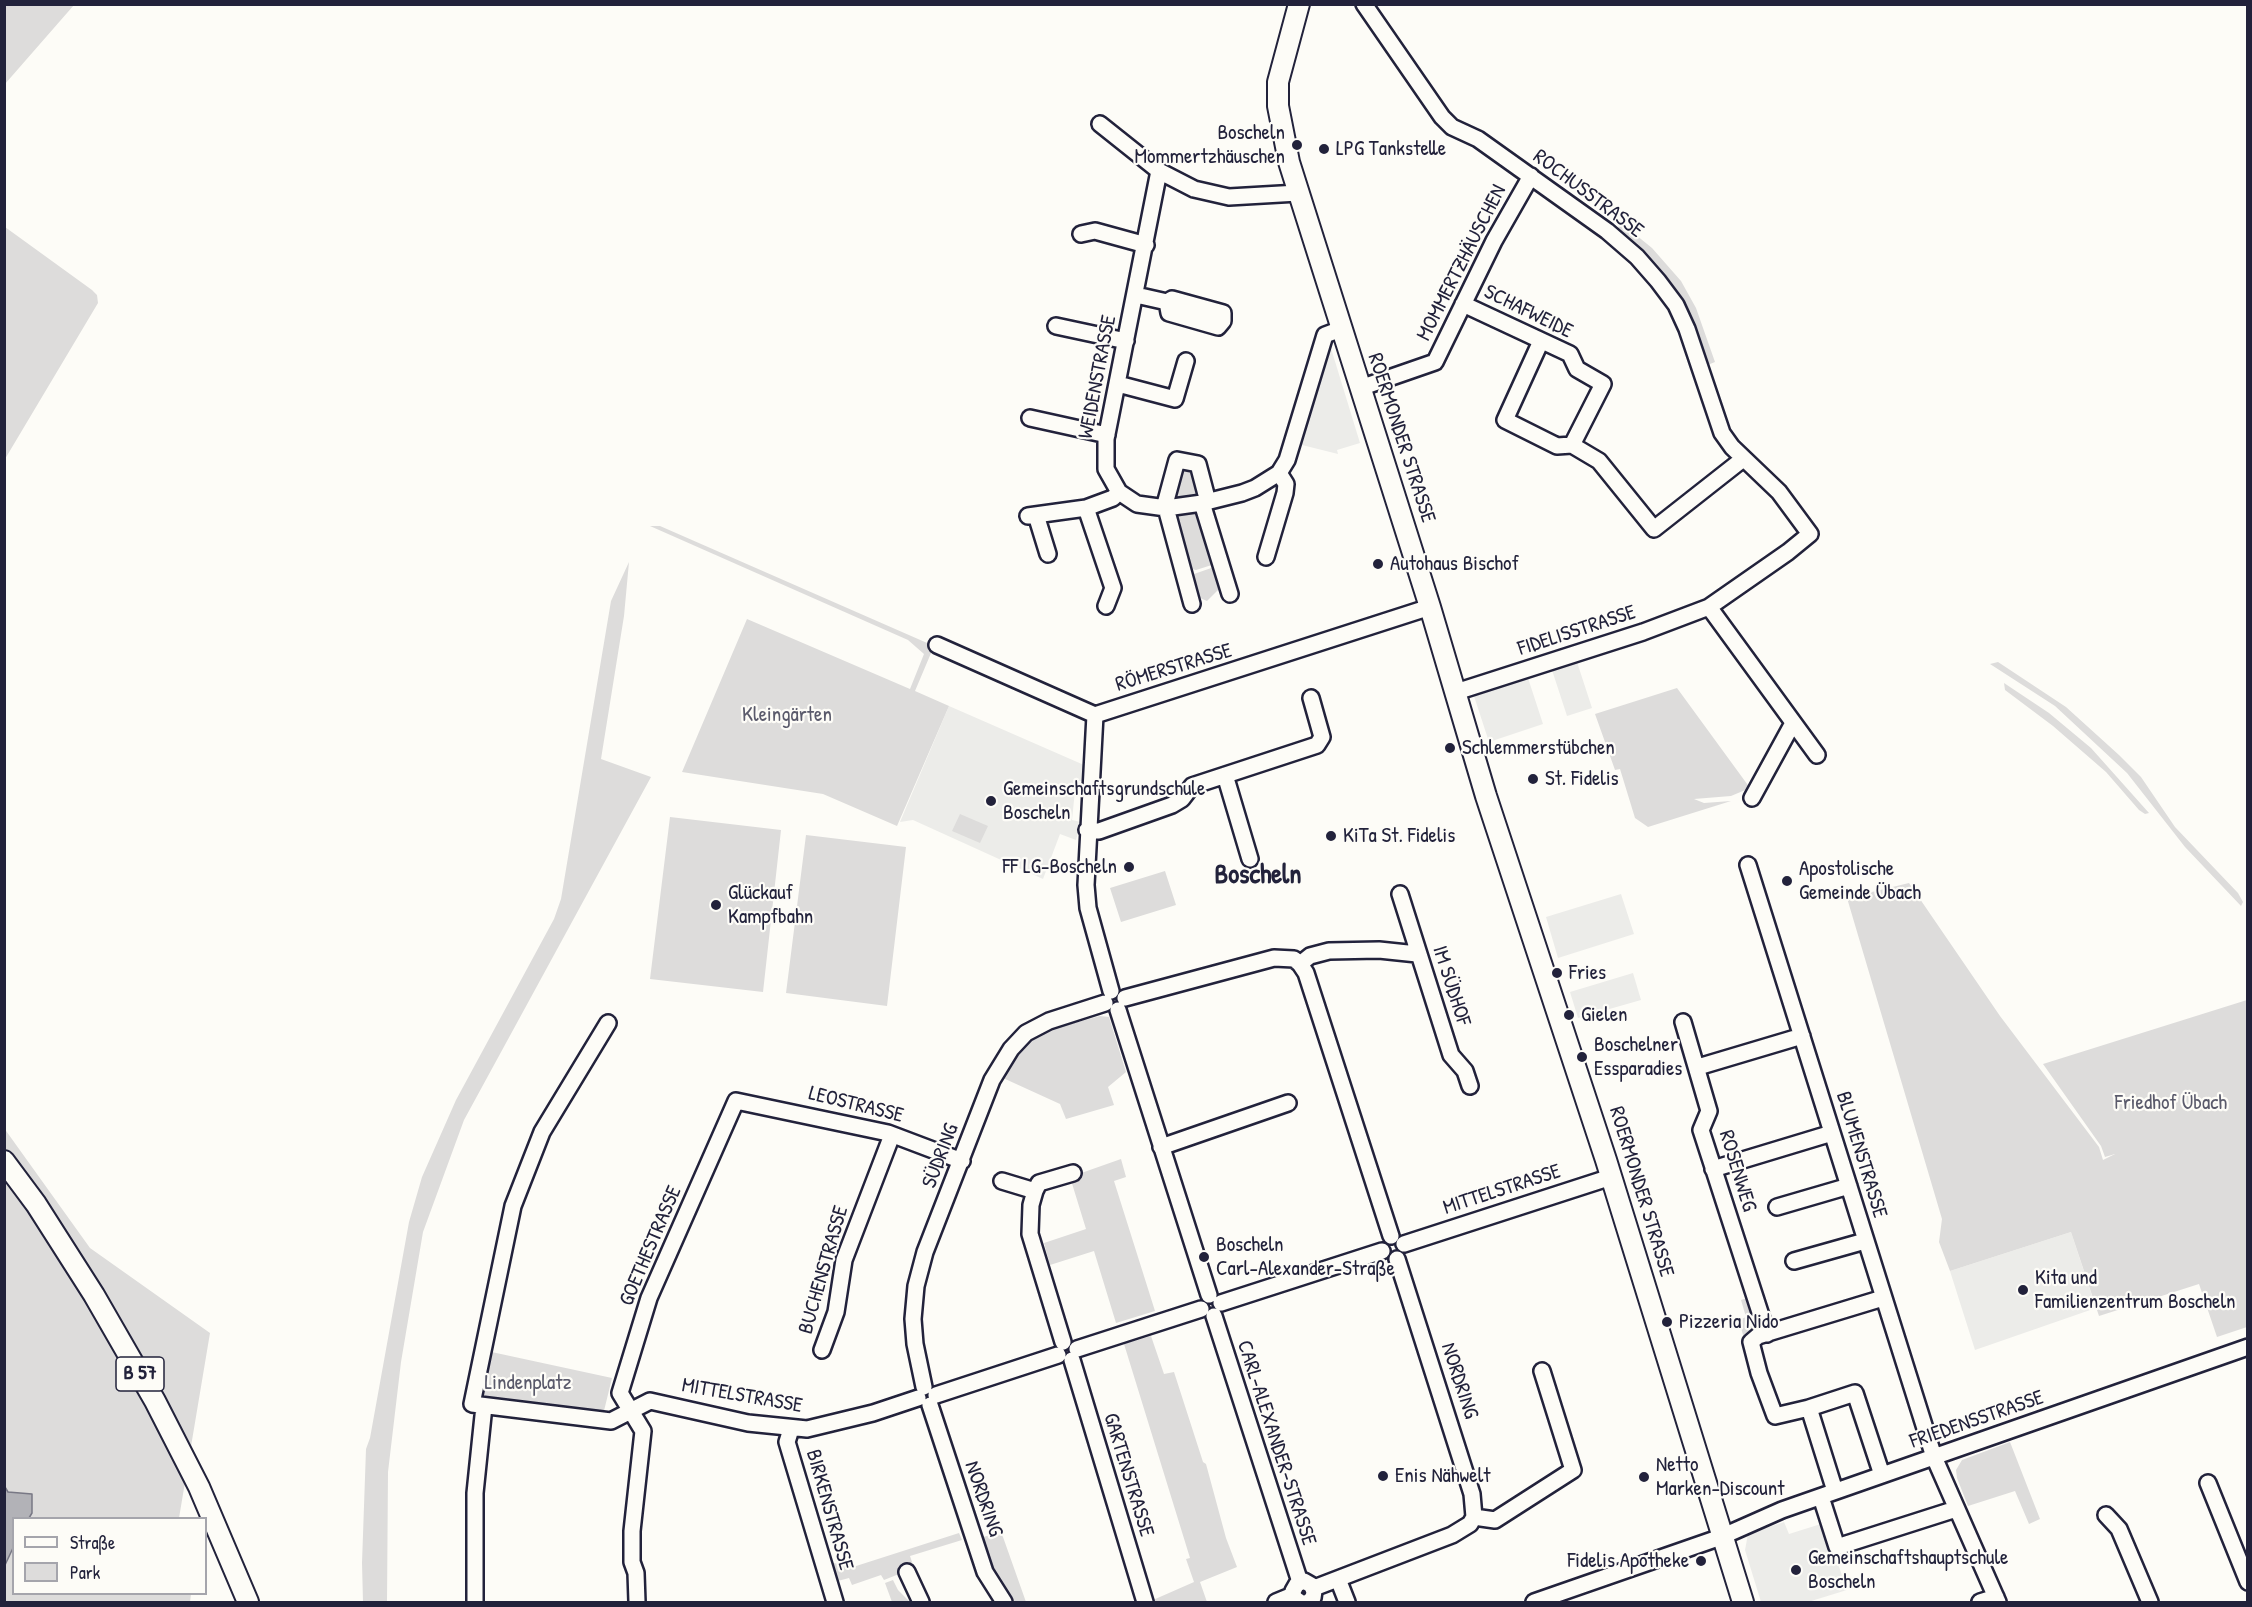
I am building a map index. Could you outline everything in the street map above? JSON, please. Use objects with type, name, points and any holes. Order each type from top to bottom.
[{"type":"main road","name":"ROERMONDER STRASSE","points":[[1299,4],[1280,67],[1278,93],[1282,134],[1298,193],[1430,607],[1486,796],[1611,1177],[1743,1602]]},
{"type":"main road","name":"B 57","points":[[4,1161],[36,1204],[94,1295],[155,1401],[199,1487],[248,1602]]},
{"type":"street","name":"ROCHUSSTRASSE","points":[[1364,4],[1442,117],[1452,127],[1478,139],[1607,231],[1637,256],[1676,305],[1687,329],[1722,433],[1743,459],[1779,492],[1810,534]]},
{"type":"street","points":[[1100,124],[1159,171],[1194,189],[1229,197],[1298,193]]},
{"type":"street","name":"WEIDENSTRASSE","points":[[1119,492],[1110,479],[1104,458],[1159,171]]},
{"type":"street","name":"MOMMERTZHÄUSCHEN","points":[[1360,388],[1435,362],[1531,176]]},
{"type":"street","points":[[1081,234],[1095,231],[1146,245]]},
{"type":"street","points":[[1136,295],[1167,302]]},
{"type":"street","name":"SCHAFWEIDE","points":[[1463,304],[1570,354],[1577,369],[1603,384],[1572,445]]},
{"type":"street","points":[[1056,326],[1126,341]]},
{"type":"street","points":[[1048,554],[1032,515],[1086,508],[1113,498],[1119,492],[1137,504],[1165,508],[1205,502],[1255,488],[1279,472],[1287,460],[1325,335],[1341,329]]},
{"type":"street","points":[[1541,341],[1505,420],[1557,446],[1572,445],[1599,461],[1654,529],[1743,459]]},
{"type":"street","points":[[1118,384],[1175,399],[1186,361]]},
{"type":"street","points":[[1030,418],[1107,435]]},
{"type":"street","points":[[1192,604],[1165,508],[1177,460],[1198,464],[1205,502],[1230,594]]},
{"type":"street","points":[[1266,556],[1285,493],[1286,484],[1279,472]]},
{"type":"street","points":[[1086,508],[1113,588],[1106,606]]},
{"type":"street","name":"FIDELISSTRASSE","points":[[1456,692],[1643,632],[1709,607],[1810,534]]},
{"type":"street","name":"RÖMERSTRASSE","points":[[937,645],[1095,715],[1430,607]]},
{"type":"street","points":[[1709,607],[1817,755]]},
{"type":"street","points":[[1087,830],[1099,831],[1172,805],[1182,799],[1191,786],[1317,745],[1322,737],[1311,698]]},
{"type":"street","name":"CARL-ALEXANDER-STRASSE","points":[[1095,715],[1085,870],[1088,908],[1161,1147],[1303,1594]]},
{"type":"street","points":[[1752,798],[1793,723]]},
{"type":"street","points":[[1225,775],[1250,860]]},
{"type":"street","name":"BLUMENSTRASSE","points":[[1748,865],[1934,1457],[1997,1600]]},
{"type":"street","name":"IM SÜDHOF","points":[[1400,894],[1417,954],[1422,962],[1451,1055],[1465,1071],[1470,1086]]},
{"type":"street","points":[[1391,1236],[1306,973],[1300,964],[1310,956],[1329,951],[1379,950],[1417,954]]},
{"type":"street","name":"SÜDRING","points":[[927,1396],[915,1344],[913,1319],[916,1286],[925,1252],[992,1080],[1018,1041],[1043,1024],[1115,1000],[1274,958],[1285,957],[1300,964]]},
{"type":"street","name":"ROSENWEG","points":[[1683,1022],[1709,1111],[1701,1130],[1767,1334]]},
{"type":"street","points":[[608,1023],[542,1132],[512,1208],[472,1404],[611,1421],[630,1410]]},
{"type":"street","points":[[1698,1067],[1802,1036]]},
{"type":"street","name":"LEOSTRASSE","points":[[736,1101],[829,1118],[892,1135],[962,1161]]},
{"type":"street","name":"GOETHESTRASSE","points":[[637,1602],[636,1573],[632,1562],[632,1531],[643,1431],[620,1392],[649,1298],[736,1101]]},
{"type":"street","points":[[1161,1147],[1288,1103]]},
{"type":"street","points":[[1713,1169],[1832,1133]]},
{"type":"street","name":"BUCHENSTRASSE","points":[[822,1350],[837,1312],[844,1260],[892,1135]]},
{"type":"street","points":[[1002,1181],[1035,1191],[1039,1183],[1073,1173]]},
{"type":"street","name":"MITTELSTRASSE","points":[[1404,1244],[1611,1177]]},
{"type":"street","points":[[1777,1207],[1849,1186]]},
{"type":"street","name":"GARTENSTRASSE","points":[[1035,1191],[1031,1205],[1030,1234],[1145,1602]]},
{"type":"street","points":[[1391,1236],[1399,1238],[1404,1244],[1403,1254],[1397,1259],[1386,1257],[1382,1251],[1384,1241],[1391,1236]]},
{"type":"street","points":[[1794,1261],[1865,1241]]},
{"type":"street","name":"MITTELSTRASSE","points":[[630,1410],[650,1401],[718,1417],[791,1429],[807,1429],[855,1418],[927,1396],[1382,1251]]},
{"type":"street","name":"NORDRING","points":[[1397,1259],[1472,1494],[1474,1517]]},
{"type":"street","points":[[1882,1475],[1855,1393],[1775,1416],[1771,1411],[1751,1346],[1753,1339],[1883,1298]]},
{"type":"street","name":"FRIEDENSSTRASSE","points":[[1534,1602],[1576,1595],[1721,1537],[1734,1529],[1828,1494],[2247,1347]]},
{"type":"street","points":[[1276,1602],[1303,1594],[1452,1535],[1470,1524],[1474,1517],[1495,1520],[1573,1470],[1542,1371]]},
{"type":"street","name":"NORDRING","points":[[927,1396],[986,1572],[1004,1602]]},
{"type":"street","points":[[475,1602],[475,1493],[484,1406]]},
{"type":"street","points":[[1809,1408],[1837,1547],[1956,1509]]},
{"type":"street","name":"BIRKENSTRASSE","points":[[791,1429],[788,1442],[835,1602]]},
{"type":"street","points":[[2208,1483],[2247,1582]]},
{"type":"street","points":[[2106,1515],[2119,1529],[2150,1602]]},
{"type":"street","points":[[907,1572],[921,1602]]},
{"type":"street","points":[[1338,1579],[1347,1602]]},
{"type":"street","points":[[1980,1602],[1997,1600]]},
{"type":"shaded area","points":[[1330,345],[1360,443],[1337,450],[1338,454],[1298,444],[1327,347]]},
{"type":"shaded area","points":[[1577,662],[1592,708],[1567,716],[1552,670]]},
{"type":"shaded area","points":[[1528,678],[1543,724],[1489,742],[1474,696]]},
{"type":"shaded area","name":"Gemeinschaftsgrundschule Boscheln","points":[[949,706],[1084,765],[1083,781],[1076,781],[1072,820],[1081,822],[1076,840],[1060,834],[1043,879],[913,820],[900,822]]},
{"type":"shaded area","points":[[1621,894],[1634,934],[1558,958],[1546,917]]},
{"type":"shaded area","points":[[1633,973],[1641,1000],[1578,1018],[1570,992]]},
{"type":"shaded area","name":"Kita und Familienzentrum Boscheln","points":[[2071,1232],[2096,1308],[1975,1350],[1950,1271]]},
{"type":"shaded area","points":[[5,1487],[8,1492],[32,1494],[32,1513],[30,1517],[12,1517],[12,1550],[5,1565]]},
{"type":"shaded area","name":"Gemeinschaftshauptschule Boscheln","points":[[1784,1522],[1789,1534],[1824,1523],[1847,1590],[1808,1602],[1761,1602],[1745,1550],[1748,1534]]},
{"type":"green space","points":[[4,5],[74,5],[5,84],[4,84]]},
{"type":"green space","points":[[1620,222],[1652,248],[1681,281],[1696,308],[1715,362],[1705,366],[1696,337],[1617,232]]},
{"type":"green space","points":[[5,227],[92,290],[97,295],[98,303],[5,459]]},
{"type":"green space","points":[[1180,469],[1197,474],[1202,493],[1174,498],[1175,504],[1172,500]]},
{"type":"green space","points":[[1200,511],[1215,564],[1196,570],[1188,568],[1171,517]]},
{"type":"green space","name":"Kleingärten","points":[[650,526],[660,526],[934,646],[915,691],[949,706],[897,826],[823,794],[682,772],[747,619],[910,689],[924,654],[908,640]]},
{"type":"green space","points":[[629,562],[624,616],[601,759],[651,777],[464,1120],[423,1232],[401,1362],[388,1472],[387,1602],[363,1602],[366,1449],[370,1438],[409,1222],[422,1177],[456,1100],[554,919],[561,899],[611,601]]},
{"type":"green space","points":[[1217,566],[1223,585],[1207,601],[1191,594],[1188,586],[1196,583],[1194,574]]},
{"type":"green space","points":[[1998,662],[2066,707],[2141,777],[2175,827],[2238,893],[2243,902],[2241,906],[2185,847],[2127,773],[2055,706],[1990,664]]},
{"type":"green space","points":[[2004,683],[2049,713],[2091,748],[2149,813],[2145,814],[2139,810],[2106,772],[2053,726],[2005,690]]},
{"type":"green space","points":[[1677,688],[1750,788],[1731,796],[1694,799],[1704,803],[1731,801],[1648,827],[1635,818],[1620,769],[1615,770],[1595,714]]},
{"type":"green space","points":[[960,814],[988,826],[980,843],[952,831]]},
{"type":"green space","name":"Glückauf Kampfbahn","points":[[670,817],[781,830],[763,992],[650,979]]},
{"type":"green space","name":"Glückauf Kampfbahn","points":[[806,835],[906,847],[887,1006],[786,993]]},
{"type":"green space","points":[[1165,871],[1176,905],[1121,922],[1110,888]]},
{"type":"green space","name":"Friedhof Übach","points":[[1909,883],[2000,1016],[2099,1147],[2103,1160],[2115,1154],[2105,1157],[2101,1146],[2043,1064],[2247,1000],[2247,1327],[2217,1337],[2199,1284],[2099,1316],[2071,1232],[1950,1271],[1939,1242],[1942,1219],[1847,898]]},
{"type":"green space","points":[[1100,1016],[1109,1017],[1126,1072],[1108,1087],[1114,1105],[1066,1119],[1060,1104],[1003,1078],[1024,1045],[1052,1029]]},
{"type":"green space","points":[[4,1128],[90,1248],[210,1333],[179,1517],[12,1517],[12,1595],[191,1595],[190,1602],[5,1602]]},
{"type":"green space","points":[[1121,1159],[1126,1177],[1114,1181],[1155,1311],[1116,1323],[1094,1251],[1050,1265],[1044,1243],[1086,1229],[1070,1177]]},
{"type":"green space","points":[[1747,1298],[1754,1303],[1762,1329],[1743,1335],[1739,1320],[1746,1317],[1741,1300]]},
{"type":"green space","points":[[1151,1336],[1164,1374],[1174,1372],[1203,1462],[1206,1464],[1226,1538],[1237,1567],[1200,1582],[1207,1602],[1154,1602],[1153,1600],[1194,1582],[1186,1559],[1190,1558],[1124,1344]]},
{"type":"green space","name":"Lindenplatz","points":[[487,1351],[612,1378],[603,1415],[550,1409],[550,1405],[539,1404],[538,1407],[494,1402],[486,1398],[481,1392]]},
{"type":"green space","points":[[2010,1442],[2040,1519],[2029,1524],[2015,1491],[1968,1506],[1957,1478],[1956,1470],[1962,1460]]},
{"type":"green space","points":[[1000,1532],[1026,1602],[1011,1602],[996,1579],[983,1549],[980,1538]]},
{"type":"green space","points":[[959,1533],[962,1540],[910,1556],[914,1568],[884,1580],[881,1575],[852,1585],[849,1578],[834,1582],[829,1562],[853,1567]]},
{"type":"green space","points":[[893,1580],[898,1590],[910,1602],[892,1602],[885,1583]]},
{"type":"place","name":"Boscheln Mommertzhäuschen","points":[[1297,145]]},
{"type":"place","name":"LPG Tankstelle","points":[[1324,149]]},
{"type":"place","name":"Autohaus Bischof","points":[[1378,564]]},
{"type":"place","name":"Schlemmerstübchen","points":[[1450,748]]},
{"type":"place","name":"St. Fidelis","points":[[1533,779]]},
{"type":"place","name":"Gemeinschaftsgrundschule Boscheln","points":[[991,801]]},
{"type":"place","name":"KiTa St. Fidelis","points":[[1331,836]]},
{"type":"place","name":"FF LG-Boscheln","points":[[1129,867]]},
{"type":"place","name":"Apostolische Gemeinde Übach","points":[[1787,881]]},
{"type":"place","name":"Glückauf Kampfbahn","points":[[716,905]]},
{"type":"place","name":"Fries","points":[[1557,973]]},
{"type":"place","name":"Gielen","points":[[1569,1015]]},
{"type":"place","name":"Boschelner Essparadies","points":[[1582,1057]]},
{"type":"place","name":"Boscheln Carl-Alexander-Straße","points":[[1204,1257]]},
{"type":"place","name":"Kita und Familienzentrum Boscheln","points":[[2023,1290]]},
{"type":"place","name":"Pizzeria Nido","points":[[1667,1322]]},
{"type":"place","name":"Enis Nähwelt","points":[[1383,1476]]},
{"type":"place","name":"Netto Marken-Discount","points":[[1644,1477]]},
{"type":"place","name":"Fidelis Apotheke","points":[[1701,1561]]},
{"type":"place","name":"Gemeinschaftshauptschule Boscheln","points":[[1796,1570]]},
{"type":"district","name":"Boscheln","points":[[1258,876]]}]
